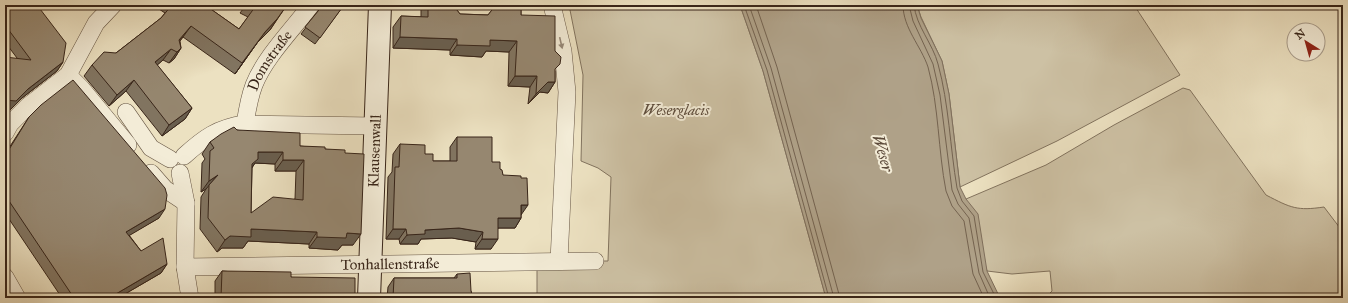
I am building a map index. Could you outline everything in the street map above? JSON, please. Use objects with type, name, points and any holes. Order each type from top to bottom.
[{"type":"main road","name":"Klausenwall","points":[[369,298],[380,5]]},
{"type":"street","points":[[96,5],[96,23]]},
{"type":"street","points":[[5,133],[10,124],[28,106],[68,75],[96,23],[113,5]]},
{"type":"street","name":"Domstraße","points":[[245,124],[248,104],[258,78],[265,66],[311,5]]},
{"type":"street","points":[[552,5],[563,51],[566,92],[559,261]]},
{"type":"street","points":[[68,75],[81,88],[165,189],[186,203]]},
{"type":"street","points":[[126,112],[151,148],[177,158],[187,166],[184,172],[180,173],[186,203],[185,266],[190,298]]},
{"type":"street","points":[[177,158],[201,140],[217,131],[245,124],[375,126]]},
{"type":"street","name":"Tonhallenstraße","points":[[185,266],[595,261]]},
{"type":"street","points":[[5,277],[17,298]]},
{"type":"green space","name":"Weserglacis","points":[[569,5],[740,5],[763,71],[826,298],[537,298],[537,261],[608,261],[611,177],[598,168],[581,161],[583,75]]},
{"type":"green space","points":[[917,5],[1134,5],[1180,75],[1057,141],[960,187],[949,94],[942,61],[921,17]]},
{"type":"green space","points":[[1183,88],[1190,90],[1266,195],[1288,206],[1307,209],[1324,207],[1343,232],[1343,298],[1045,298],[1052,291],[1050,271],[1012,274],[987,271],[966,199],[1046,165],[1114,125]]},
{"type":"water","name":"Weser","points":[[740,5],[917,5],[921,18],[942,61],[949,94],[960,187],[966,199],[978,214],[987,271],[1000,298],[826,298],[763,71]]},
{"type":"building","points":[[5,5],[37,5],[66,43],[63,62],[28,89],[16,101],[5,100],[5,57],[31,60],[5,25]]},
{"type":"building","points":[[172,5],[205,5],[239,29],[255,7],[253,5],[287,5],[242,63],[191,26],[179,40],[181,48],[177,52],[171,49],[155,62],[192,108],[169,125],[134,80],[117,95],[92,65],[104,52],[116,53],[161,18]]},
{"type":"building","points":[[323,5],[344,5],[320,38],[305,27]]},
{"type":"building","points":[[428,5],[453,5],[460,14],[488,15],[495,6],[498,5],[521,5],[521,15],[555,16],[555,51],[561,57],[560,64],[555,69],[555,82],[548,82],[536,94],[537,76],[515,76],[517,41],[490,40],[490,46],[457,45],[457,39],[400,37],[401,16],[428,17]]},
{"type":"building","points":[[73,80],[165,188],[167,195],[165,209],[126,232],[141,251],[163,238],[167,264],[109,298],[74,298],[5,195],[5,156],[29,117],[41,105]]},
{"type":"building","points":[[234,127],[237,130],[300,133],[300,146],[325,147],[325,149],[345,150],[345,153],[364,154],[361,234],[347,233],[346,238],[317,237],[317,232],[251,229],[251,237],[230,236],[225,240],[208,218],[209,185],[218,175],[209,181],[210,151],[214,148],[210,142]],"holes":[[[258,152],[283,152],[283,160],[304,160],[303,200],[273,197],[251,213],[252,164],[258,159]]]},
{"type":"building","points":[[457,137],[492,137],[492,162],[500,162],[500,169],[502,170],[503,175],[521,176],[521,178],[527,178],[528,205],[521,205],[521,218],[498,218],[498,239],[482,239],[483,232],[459,228],[425,230],[425,234],[407,235],[406,229],[393,229],[395,167],[399,167],[400,144],[425,145],[425,154],[433,154],[433,161],[457,161]]},
{"type":"building","points":[[222,271],[291,272],[291,277],[355,278],[355,298],[221,298]]},
{"type":"building","points":[[470,273],[473,298],[393,298],[394,278],[457,278],[457,274]]},
{"type":"building","points":[[173,296],[179,298],[167,298]]}]
